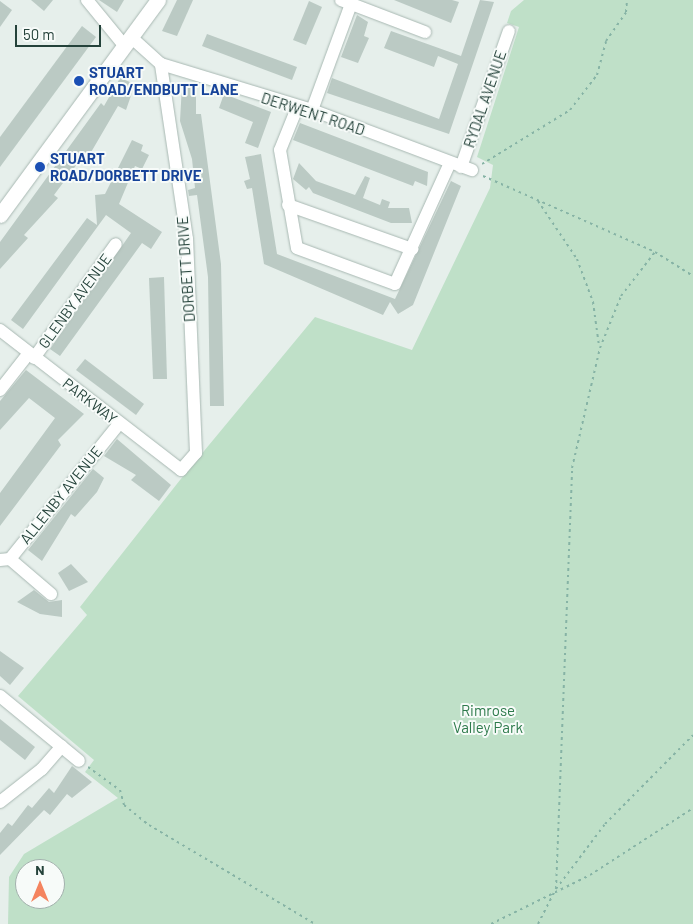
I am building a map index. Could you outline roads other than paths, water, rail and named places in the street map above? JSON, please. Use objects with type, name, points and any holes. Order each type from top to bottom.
[{"type":"street","name":"DERWENT ROAD","points":[[87,0],[127,41],[161,64],[297,108],[312,110],[461,167]]},
{"type":"street","points":[[0,216],[158,0]]},
{"type":"street","points":[[312,110],[346,2],[425,32]]},
{"type":"street","name":"RYDAL AVENUE","points":[[288,205],[297,248],[395,284],[412,249],[461,167],[509,31]]},
{"type":"street","name":"DORBETT DRIVE","points":[[161,64],[187,239],[196,453],[181,470]]},
{"type":"street","points":[[297,108],[280,150],[288,205],[412,249]]},
{"type":"street","name":"GLENBY AVENUE","points":[[0,390],[31,356],[116,244]]},
{"type":"street","name":"PARKWAY","points":[[0,330],[118,424],[181,470]]},
{"type":"street","name":"ALLENBY AVENUE","points":[[5,559],[118,424]]},
{"type":"street","points":[[5,559],[51,594]]},
{"type":"street","points":[[0,696],[79,761]]},
{"type":"street","points":[[0,802],[42,770],[62,746]]},
{"type":"place","name":"STUART ROAD/ENDBUTT LANE","points":[[79,81]]},
{"type":"place","name":"STUART ROAD/DORBETT DRIVE","points":[[40,167]]},
{"type":"park label","name":"Rimrose Valley Park","points":[[488,718]]}]
